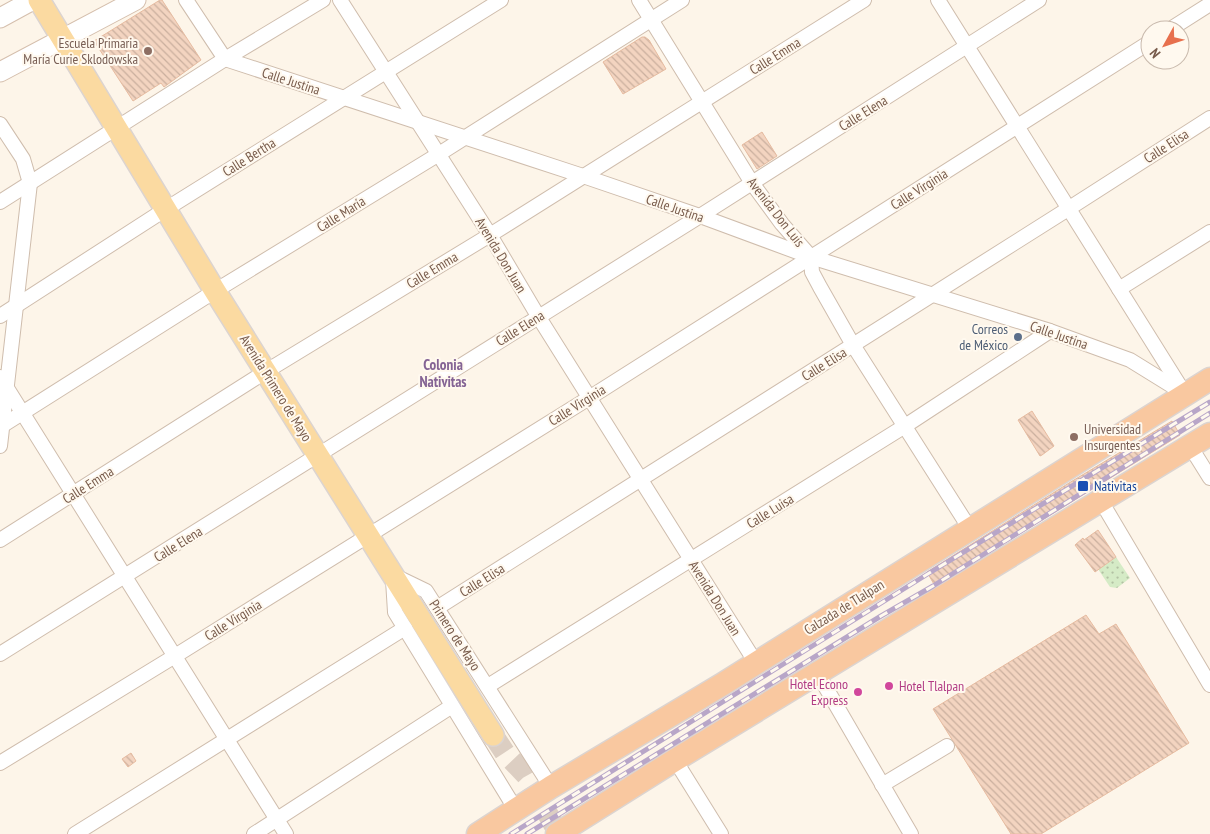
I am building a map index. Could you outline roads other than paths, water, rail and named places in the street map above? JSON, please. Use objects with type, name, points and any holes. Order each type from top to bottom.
[{"type":"highway","name":"Calzada de Tlalpan","points":[[478,834],[551,787],[756,663],[1210,379]]},
{"type":"highway","points":[[563,833],[675,760],[1210,434]]},
{"type":"main road","points":[[0,18],[33,0]]},
{"type":"main road","name":"Avenida Primero de Mayo","points":[[39,0],[265,372],[319,455],[493,735]]},
{"type":"main road","points":[[0,72],[136,0]]},
{"type":"street","points":[[186,0],[225,59]]},
{"type":"street","points":[[0,202],[225,59],[322,0]]},
{"type":"street","name":"Avenida Don Juan","points":[[340,0],[490,235],[538,316],[756,663]]},
{"type":"street","name":"Calle Bertha","points":[[0,316],[166,209],[500,0]]},
{"type":"street","name":"Avenida Don Luis","points":[[639,0],[752,183],[782,224],[811,257],[812,272],[853,345],[970,529]]},
{"type":"street","name":"Calle María","points":[[1,426],[215,291],[439,154],[682,0]]},
{"type":"street","name":"Calle Emma","points":[[0,540],[265,372],[490,235],[864,0]]},
{"type":"street","points":[[938,0],[1185,394]]},
{"type":"street","name":"Calle Elena","points":[[0,654],[700,216],[1040,0]]},
{"type":"street","points":[[1185,20],[1210,4]]},
{"type":"street","name":"Calle Virginia","points":[[0,763],[176,656],[589,398],[1140,48]]},
{"type":"street","name":"Calle Justina","points":[[225,59],[583,176],[811,257],[1050,331],[1130,360],[1185,394]]},
{"type":"street","name":"Calle Elisa","points":[[437,608],[1068,210],[1210,118]]},
{"type":"street","points":[[0,124],[23,159],[30,183],[16,306],[4,382],[0,446]]},
{"type":"street","points":[[1120,289],[1210,232]]},
{"type":"street","name":"Calle Luisa","points":[[488,686],[905,426],[1050,331]]},
{"type":"street","points":[[4,382],[286,834]]},
{"type":"street","points":[[1190,446],[1210,478]]},
{"type":"street","points":[[1101,501],[1209,681]]},
{"type":"street","points":[[392,574],[395,612],[516,810]]},
{"type":"street","name":"Primero de Mayo","points":[[392,574],[426,591],[551,787]]},
{"type":"street","points":[[75,834],[405,628]]},
{"type":"street","points":[[818,674],[911,834]]},
{"type":"street","points":[[254,834],[452,706]]},
{"type":"street","points":[[882,785],[947,746]]},
{"type":"street","points":[[675,760],[721,834]]},
{"type":"tunnel","points":[[493,735],[505,753],[526,775],[559,834]]},
{"type":"railway","points":[[511,834],[926,575],[1210,402]]},
{"type":"railway","points":[[527,834],[881,616],[933,586],[1210,413]]},
{"type":"place","name":"Escuela Primaria María Curie Sklodowska","points":[[148,51]]},
{"type":"place","name":"Correos de México","points":[[1018,337]]},
{"type":"place","name":"Universidad Insurgentes","points":[[1074,437]]},
{"type":"place","name":"Nativitas","points":[[1083,486]]},
{"type":"place","name":"Hotel Tlalpan","points":[[889,686]]},
{"type":"place","name":"Hotel Econo Express","points":[[858,692]]},
{"type":"district","name":"Colonia Nativitas","points":[[443,372]]}]
